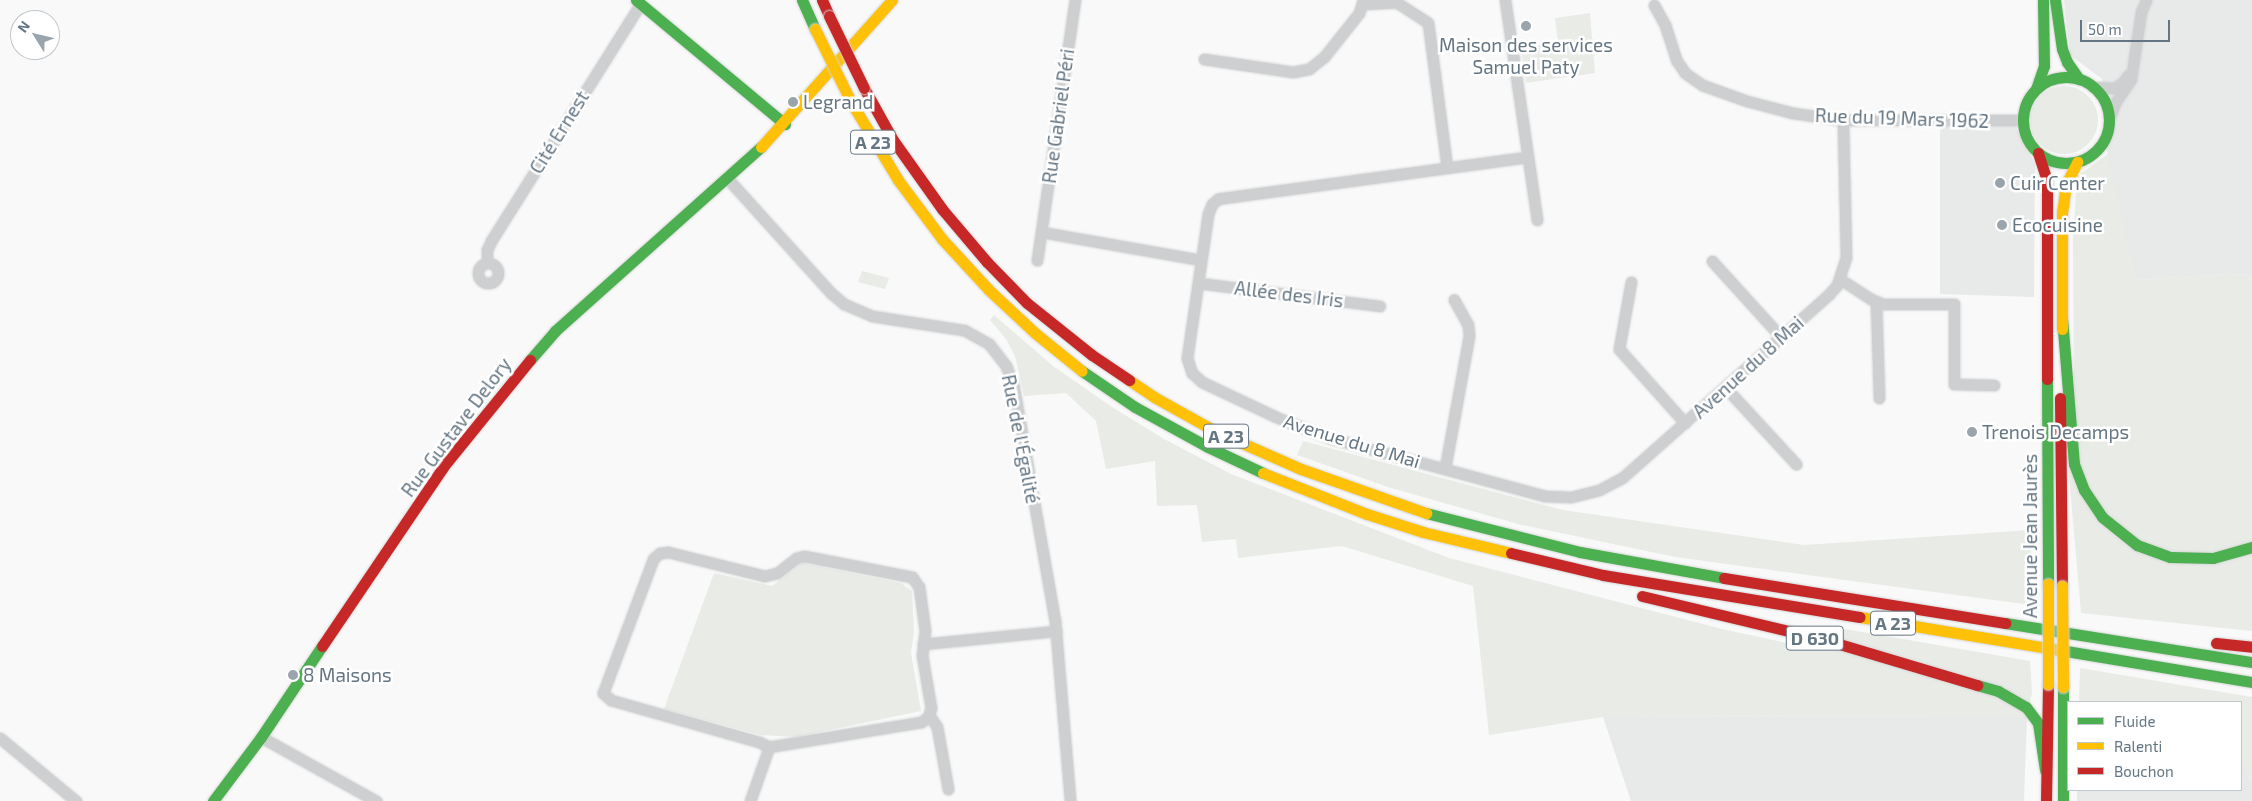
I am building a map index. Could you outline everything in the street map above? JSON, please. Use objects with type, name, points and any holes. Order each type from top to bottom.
[{"type":"main road","name":"A 23","points":[[802,0],[851,102],[874,143],[908,194],[973,274],[1041,339],[1122,398],[1208,447],[1302,490],[1417,530],[1535,561],[1656,585],[2252,682]]},
{"type":"main road","name":"A 23","points":[[822,0],[864,88],[893,140],[942,208],[987,262],[1027,303],[1078,344],[1134,384],[1195,420],[1259,452],[1332,482],[1416,510],[1580,552],[1784,588],[2252,662]]},
{"type":"main road","name":"Rue Gustave Delory","points":[[212,801],[261,737],[443,467],[540,347],[555,331],[785,124],[892,0]]},
{"type":"main road","points":[[2043,0],[2044,66],[2036,89],[2025,105],[2023,120],[2026,136],[2038,153],[2056,162],[2077,162],[2090,156],[2100,146],[2107,133],[2109,119],[2104,101],[2093,87],[2079,79],[2067,62],[2062,49],[2055,0]]},
{"type":"main road","points":[[638,2],[785,124]]},
{"type":"main road","points":[[2036,89],[2049,81],[2059,78],[2079,79]]},
{"type":"main road","name":"Avenue Jean Jaurès","points":[[2038,153],[2046,180],[2048,584],[2046,801]]},
{"type":"main road","name":"Avenue Jean Jaurès","points":[[2063,801],[2060,410],[2062,213],[2066,184],[2077,162]]},
{"type":"main road","points":[[2062,318],[2074,464],[2084,490],[2102,517],[2122,536],[2137,545],[2170,557],[2213,558],[2252,548]]},
{"type":"main road","points":[[1535,561],[1569,577],[1607,588]]},
{"type":"main road","name":"D 630","points":[[1626,593],[1826,640],[1998,691],[2026,707],[2038,723],[2045,770]]},
{"type":"main road","points":[[2060,631],[2088,627],[2192,640]]},
{"type":"main road","points":[[2207,642],[2252,647]]},
{"type":"street","name":"Rue Gabriel Péri","points":[[1038,260],[1075,0]]},
{"type":"street","points":[[1505,0],[1536,220]]},
{"type":"street","points":[[2109,119],[2115,103],[2129,84],[2141,12],[2146,0]]},
{"type":"street","name":"Cité Ernest","points":[[486,262],[487,250],[491,241],[638,2]]},
{"type":"street","points":[[1204,60],[1293,72],[1303,71],[1314,66],[1324,57],[1359,12],[1363,2],[1396,2],[1428,23],[1447,168]]},
{"type":"street","name":"Rue du 19 Mars 1962","points":[[1654,5],[1662,19],[1677,61],[1685,73],[1695,81],[1758,104],[1843,120],[2023,120]]},
{"type":"street","points":[[2093,87],[2107,88],[2117,86],[2125,81],[2132,67]]},
{"type":"street","name":"Avenue du 8 Mai","points":[[1527,157],[1218,198],[1212,204],[1208,214],[1188,358],[1192,372],[1202,382],[1313,432],[1545,496],[1562,498],[1581,496],[1608,487],[1622,478],[1685,423],[1829,294],[1840,279],[1846,257],[1843,120]]},
{"type":"street","name":"Rue de l'Égalité","points":[[727,178],[831,293],[844,304],[872,316],[964,330],[983,340],[1002,359],[1013,383],[1056,631],[1070,801]]},
{"type":"street","points":[[1042,232],[1202,260]]},
{"type":"street","points":[[1712,261],[1781,337]]},
{"type":"street","points":[[1840,279],[1876,302],[1954,304],[1954,384],[1994,385]]},
{"type":"street","points":[[1631,282],[1619,348],[1685,423]]},
{"type":"street","name":"Allée des Iris","points":[[1198,283],[1380,306]]},
{"type":"street","points":[[1445,468],[1469,336],[1468,325],[1454,300]]},
{"type":"street","points":[[1876,302],[1879,398]]},
{"type":"street","points":[[1725,387],[1796,464]]},
{"type":"street","points":[[668,552],[764,576],[776,573],[796,558],[804,556],[908,574],[915,579],[919,587],[926,630],[923,644],[922,656],[931,708],[929,715],[921,722],[769,747],[751,740],[611,700],[604,696],[603,688],[648,571],[654,559],[660,553],[668,552]]},
{"type":"street","points":[[923,644],[1056,631]]},
{"type":"street","points":[[929,715],[937,727],[948,789]]},
{"type":"street","points":[[261,737],[376,801]]},
{"type":"street","points":[[0,738],[76,801]]},
{"type":"street","points":[[751,799],[769,747]]},
{"type":"shaded area","points":[[2064,0],[2252,0],[2252,275],[2229,274],[2136,280],[2108,163],[2102,79],[2070,55]]},
{"type":"shaded area","points":[[1590,13],[1595,73],[1526,83],[1521,47],[1558,42],[1555,18]]},
{"type":"shaded area","points":[[2064,86],[2077,89],[2088,96],[2095,107],[2098,120],[2095,133],[2088,144],[2077,151],[2064,154],[2051,151],[2040,144],[2033,133],[2030,120],[2033,107],[2040,96],[2051,89]]},
{"type":"shaded area","points":[[1940,117],[2011,117],[2035,164],[2034,297],[1940,294]]},
{"type":"shaded area","points":[[2108,154],[2136,280],[2229,274],[2252,275],[2252,631],[2081,613],[2069,475],[2074,406],[2073,242],[2077,176]]},
{"type":"shaded area","points":[[862,271],[889,278],[885,289],[858,282]]},
{"type":"shaded area","points":[[994,315],[1053,366],[1112,407],[1164,439],[1231,474],[1449,558],[1722,629],[1814,649],[1839,628],[2030,661],[2032,693],[2027,716],[1603,717],[1489,735],[1473,586],[1342,546],[1238,558],[1236,539],[1202,542],[1197,505],[1157,506],[1155,461],[1106,469],[1096,421],[1066,393],[1024,396],[1015,356],[1006,339],[990,320]]},
{"type":"shaded area","points":[[1303,441],[1563,510],[1804,545],[2031,530],[2031,605],[1675,557],[1518,524],[1388,487],[1297,455]]},
{"type":"shaded area","points":[[802,563],[901,583],[912,591],[914,632],[911,653],[921,711],[796,737],[761,735],[664,709],[714,573],[772,586]]},
{"type":"shaded area","points":[[2080,668],[2252,697],[2252,779],[2242,764],[2242,701],[2079,701]]},
{"type":"shaded area","points":[[2027,716],[2024,801],[1631,801],[1603,717]]},
{"type":"shaded area","points":[[2242,764],[2252,779],[2252,801],[2077,801],[2077,791],[2242,791]]},
{"type":"traffic: fast","points":[[636,0],[785,124]]},
{"type":"traffic: fast","points":[[802,0],[815,29]]},
{"type":"traffic: fast","points":[[2036,89],[2044,66],[2043,0]]},
{"type":"traffic: fast","points":[[2055,0],[2062,49],[2067,62],[2079,79]]},
{"type":"traffic: fast","points":[[2066,77],[2082,80],[2090,84],[2102,96],[2106,104],[2109,120],[2106,136],[2102,144],[2090,156],[2082,160],[2066,163],[2050,160],[2042,156],[2030,144],[2026,136],[2023,120],[2026,104],[2030,96],[2042,84],[2050,80],[2066,77]]},
{"type":"traffic: fast","points":[[530,360],[555,331],[761,147]]},
{"type":"traffic: fast","points":[[2062,318],[2074,464],[2084,490],[2102,517],[2137,545],[2170,557],[2213,558],[2252,547]]},
{"type":"traffic: fast","points":[[1082,371],[1135,407],[1208,447],[1263,473]]},
{"type":"traffic: fast","points":[[2047,379],[2048,584]]},
{"type":"traffic: fast","points":[[1426,513],[1580,552],[1724,578]]},
{"type":"traffic: fast","points":[[2005,623],[2252,662]]},
{"type":"traffic: fast","points":[[213,801],[261,737],[322,646]]},
{"type":"traffic: fast","points":[[2060,650],[2252,682]]},
{"type":"traffic: fast","points":[[1977,685],[1998,691],[2026,707],[2038,723],[2045,770]]},
{"type":"traffic: fast","points":[[2063,687],[2063,801]]},
{"type":"traffic: slow","points":[[761,147],[892,0]]},
{"type":"traffic: slow","points":[[815,29],[851,102]]},
{"type":"traffic: slow","points":[[851,102],[898,180],[942,239],[989,290],[1035,333],[1082,371]]},
{"type":"traffic: slow","points":[[2062,329],[2062,213],[2066,184],[2077,162]]},
{"type":"traffic: slow","points":[[1129,380],[1154,397],[1217,432],[1301,469],[1426,513]]},
{"type":"traffic: slow","points":[[1263,473],[1367,514],[1423,532],[1511,553]]},
{"type":"traffic: slow","points":[[2048,584],[2048,684]]},
{"type":"traffic: slow","points":[[2062,586],[2063,687]]},
{"type":"traffic: slow","points":[[1860,617],[2060,650]]},
{"type":"traffic: jam","points":[[822,0],[829,16]]},
{"type":"traffic: jam","points":[[829,16],[864,88]]},
{"type":"traffic: jam","points":[[864,88],[893,140],[942,209],[987,262],[1027,303],[1092,355],[1129,380]]},
{"type":"traffic: jam","points":[[2038,153],[2047,180],[2047,379]]},
{"type":"traffic: jam","points":[[322,646],[443,467],[530,360]]},
{"type":"traffic: jam","points":[[2060,398],[2062,586]]},
{"type":"traffic: jam","points":[[1511,553],[1603,575],[1860,617]]},
{"type":"traffic: jam","points":[[1724,578],[2005,623]]},
{"type":"traffic: jam","points":[[1642,596],[1826,640],[1977,685]]},
{"type":"traffic: jam","points":[[2216,643],[2252,647]]},
{"type":"traffic: jam","points":[[2046,801],[2048,684]]},
{"type":"place","name":"Maison des services Samuel Paty","points":[[1526,26]]},
{"type":"place","name":"Legrand","points":[[793,102]]},
{"type":"place","name":"Cuir Center","points":[[2000,183]]},
{"type":"place","name":"Ecocuisine","points":[[2002,225]]},
{"type":"place","name":"Trenois Decamps","points":[[1972,432]]},
{"type":"place","name":"8 Maisons","points":[[293,675]]}]
